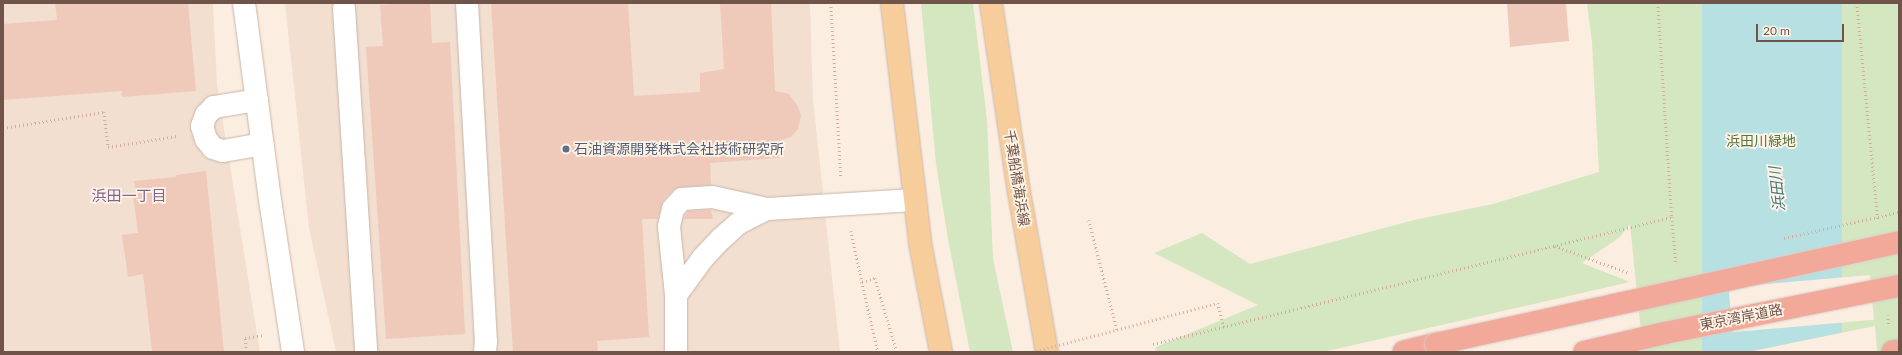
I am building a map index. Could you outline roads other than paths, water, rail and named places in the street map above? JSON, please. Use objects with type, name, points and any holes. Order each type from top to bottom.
[{"type":"highway","points":[[1404,352],[1899,242]]},
{"type":"highway","name":"東京湾岸道路","points":[[1584,352],[1665,333],[1899,286]]},
{"type":"highway","points":[[1893,352],[1899,351]]},
{"type":"main road","points":[[892,3],[920,243],[941,352]]},
{"type":"main road","name":"千葉船橋海浜線","points":[[991,3],[1019,192],[1047,352]]},
{"type":"street","points":[[244,3],[262,144],[293,352]]},
{"type":"street","points":[[467,3],[486,341],[485,352]]},
{"type":"street","points":[[344,8],[366,352]]},
{"type":"street","points":[[256,100],[214,107],[206,115],[202,126],[206,139],[213,148],[223,151],[262,144]]},
{"type":"street","points":[[676,352],[676,295],[669,227],[673,209],[679,201],[712,197],[767,209],[915,200]]},
{"type":"street","points":[[676,295],[703,258],[721,239],[739,223],[767,209]]},
{"type":"water","name":"浜田川","points":[[1702,3],[1842,3],[1842,352],[1702,352]]},
{"type":"place","name":"石油資源開発株式会社技術研究所","points":[[566,149]]},
{"type":"district","name":"浜田一丁目","points":[[129,196]]},
{"type":"park label","name":"浜田川緑地","points":[[1761,141]]}]
